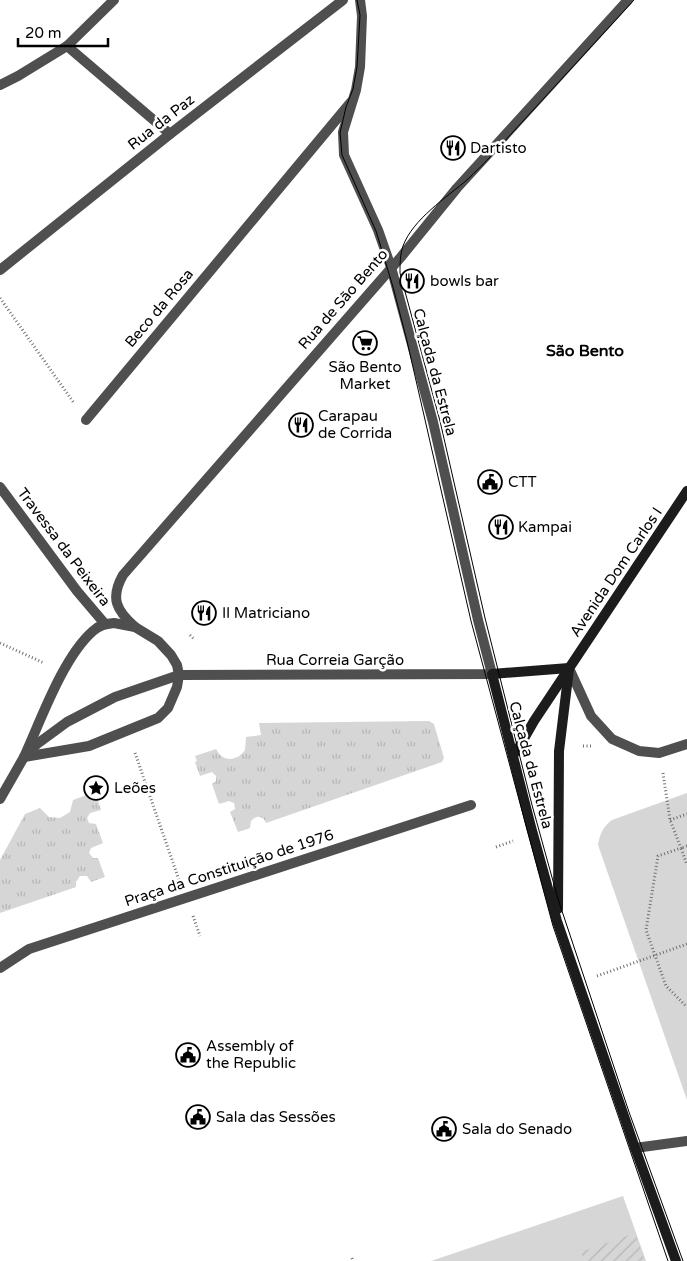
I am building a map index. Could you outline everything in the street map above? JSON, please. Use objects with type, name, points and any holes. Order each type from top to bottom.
[{"type":"main road","name":"Avenida Dom Carlos I","points":[[512,755],[518,749],[534,721],[687,492]]},
{"type":"main road","points":[[492,674],[569,668]]},
{"type":"main road","name":"Avenida Dom Carlos I","points":[[557,921],[559,751],[569,668]]},
{"type":"main road","name":"Calçada da Estrela","points":[[492,674],[557,921],[634,1148],[676,1261]]},
{"type":"street","points":[[0,85],[67,46],[114,0]]},
{"type":"street","name":"Rua da Paz","points":[[0,270],[170,134],[343,0]]},
{"type":"street","name":"Calçada da Estrela","points":[[360,0],[362,16],[360,67],[356,90],[343,132],[344,155],[378,230],[391,267],[433,422],[492,674]]},
{"type":"street","name":"Rua de São Bento","points":[[135,626],[123,616],[116,600],[117,586],[123,575],[475,168],[628,0]]},
{"type":"street","points":[[67,46],[170,134]]},
{"type":"street","name":"Beco da Rosa","points":[[86,420],[351,102]]},
{"type":"street","name":"Travessa da Peixeira","points":[[0,487],[77,591],[104,624]]},
{"type":"street","points":[[0,799],[24,757],[63,671],[94,630],[104,624],[123,623],[135,626],[158,641],[171,655],[177,665],[177,688],[168,708],[158,718],[89,746],[24,757]]},
{"type":"street","points":[[569,668],[591,716],[601,728],[621,744],[639,752],[659,753],[687,744]]},
{"type":"street","name":"Rua Correia Garção","points":[[24,757],[48,735],[74,718],[115,698],[178,675],[492,674]]},
{"type":"street","name":"Praça da Constituição de 1976","points":[[0,968],[29,950],[471,806]]},
{"type":"street","points":[[634,1148],[687,1140]]},
{"type":"path","points":[[0,298],[86,420]]},
{"type":"path","points":[[190,635],[195,640]]},
{"type":"path","points":[[0,643],[39,660]]},
{"type":"path","points":[[135,753],[171,856]]},
{"type":"path","points":[[659,753],[670,820],[687,865]]},
{"type":"path","points":[[670,820],[687,814]]},
{"type":"path","points":[[496,847],[513,841]]},
{"type":"path","points":[[687,846],[658,856],[646,930],[666,986],[687,1007]]},
{"type":"path","points":[[191,912],[200,936]]},
{"type":"path","points":[[578,982],[687,944]]},
{"type":"green space","points":[[429,721],[434,724],[444,758],[442,762],[266,823],[263,818],[257,817],[251,821],[250,828],[238,832],[230,812],[235,809],[234,803],[229,801],[219,804],[212,784],[216,781],[216,776],[212,772],[200,776],[195,762],[197,761],[195,756],[216,749],[226,758],[238,757],[245,750],[246,737],[261,735],[259,723]]},
{"type":"green space","points":[[92,793],[93,796],[96,795],[101,810],[90,813],[87,818],[89,823],[96,824],[103,843],[91,848],[89,853],[93,858],[98,858],[105,877],[91,882],[87,876],[80,876],[76,882],[76,887],[0,913],[0,860],[25,814],[40,808],[49,817],[60,818],[70,812],[73,800]]},
{"type":"green space","points":[[687,793],[687,1100],[598,845],[602,831],[612,820]]},
{"type":"green space","points":[[623,1196],[646,1261],[431,1261]]},
{"type":"green space","points":[[635,1233],[645,1261],[584,1261],[581,1252]]},
{"type":"tram line","points":[[357,0],[360,15],[357,67],[353,89],[346,107],[340,133],[342,155],[376,231],[393,287],[471,621],[553,926],[668,1261]]},
{"type":"tram line","points":[[634,0],[485,163],[414,227],[403,246],[400,273],[440,421],[485,618],[532,805],[558,899],[629,1112],[683,1261]]},
{"type":"place","name":"Dartisto","points":[[453,148]]},
{"type":"place","name":"bowls bar","points":[[412,281]]},
{"type":"place","name":"São Bento Market","points":[[365,343]]},
{"type":"place","name":"Carapau de Corrida","points":[[301,425]]},
{"type":"place","name":"CTT","points":[[490,482]]},
{"type":"place","name":"Kampai","points":[[501,527]]},
{"type":"place","name":"Il Matriciano","points":[[204,613]]},
{"type":"place","name":"Leões","points":[[96,788]]},
{"type":"place","name":"Assembly of the Republic","points":[[188,1055]]},
{"type":"place","name":"Sala das Sessões","points":[[198,1117]]},
{"type":"place","name":"Sala do Senado","points":[[444,1129]]},
{"type":"district","name":"São Bento","points":[[585,351]]}]
